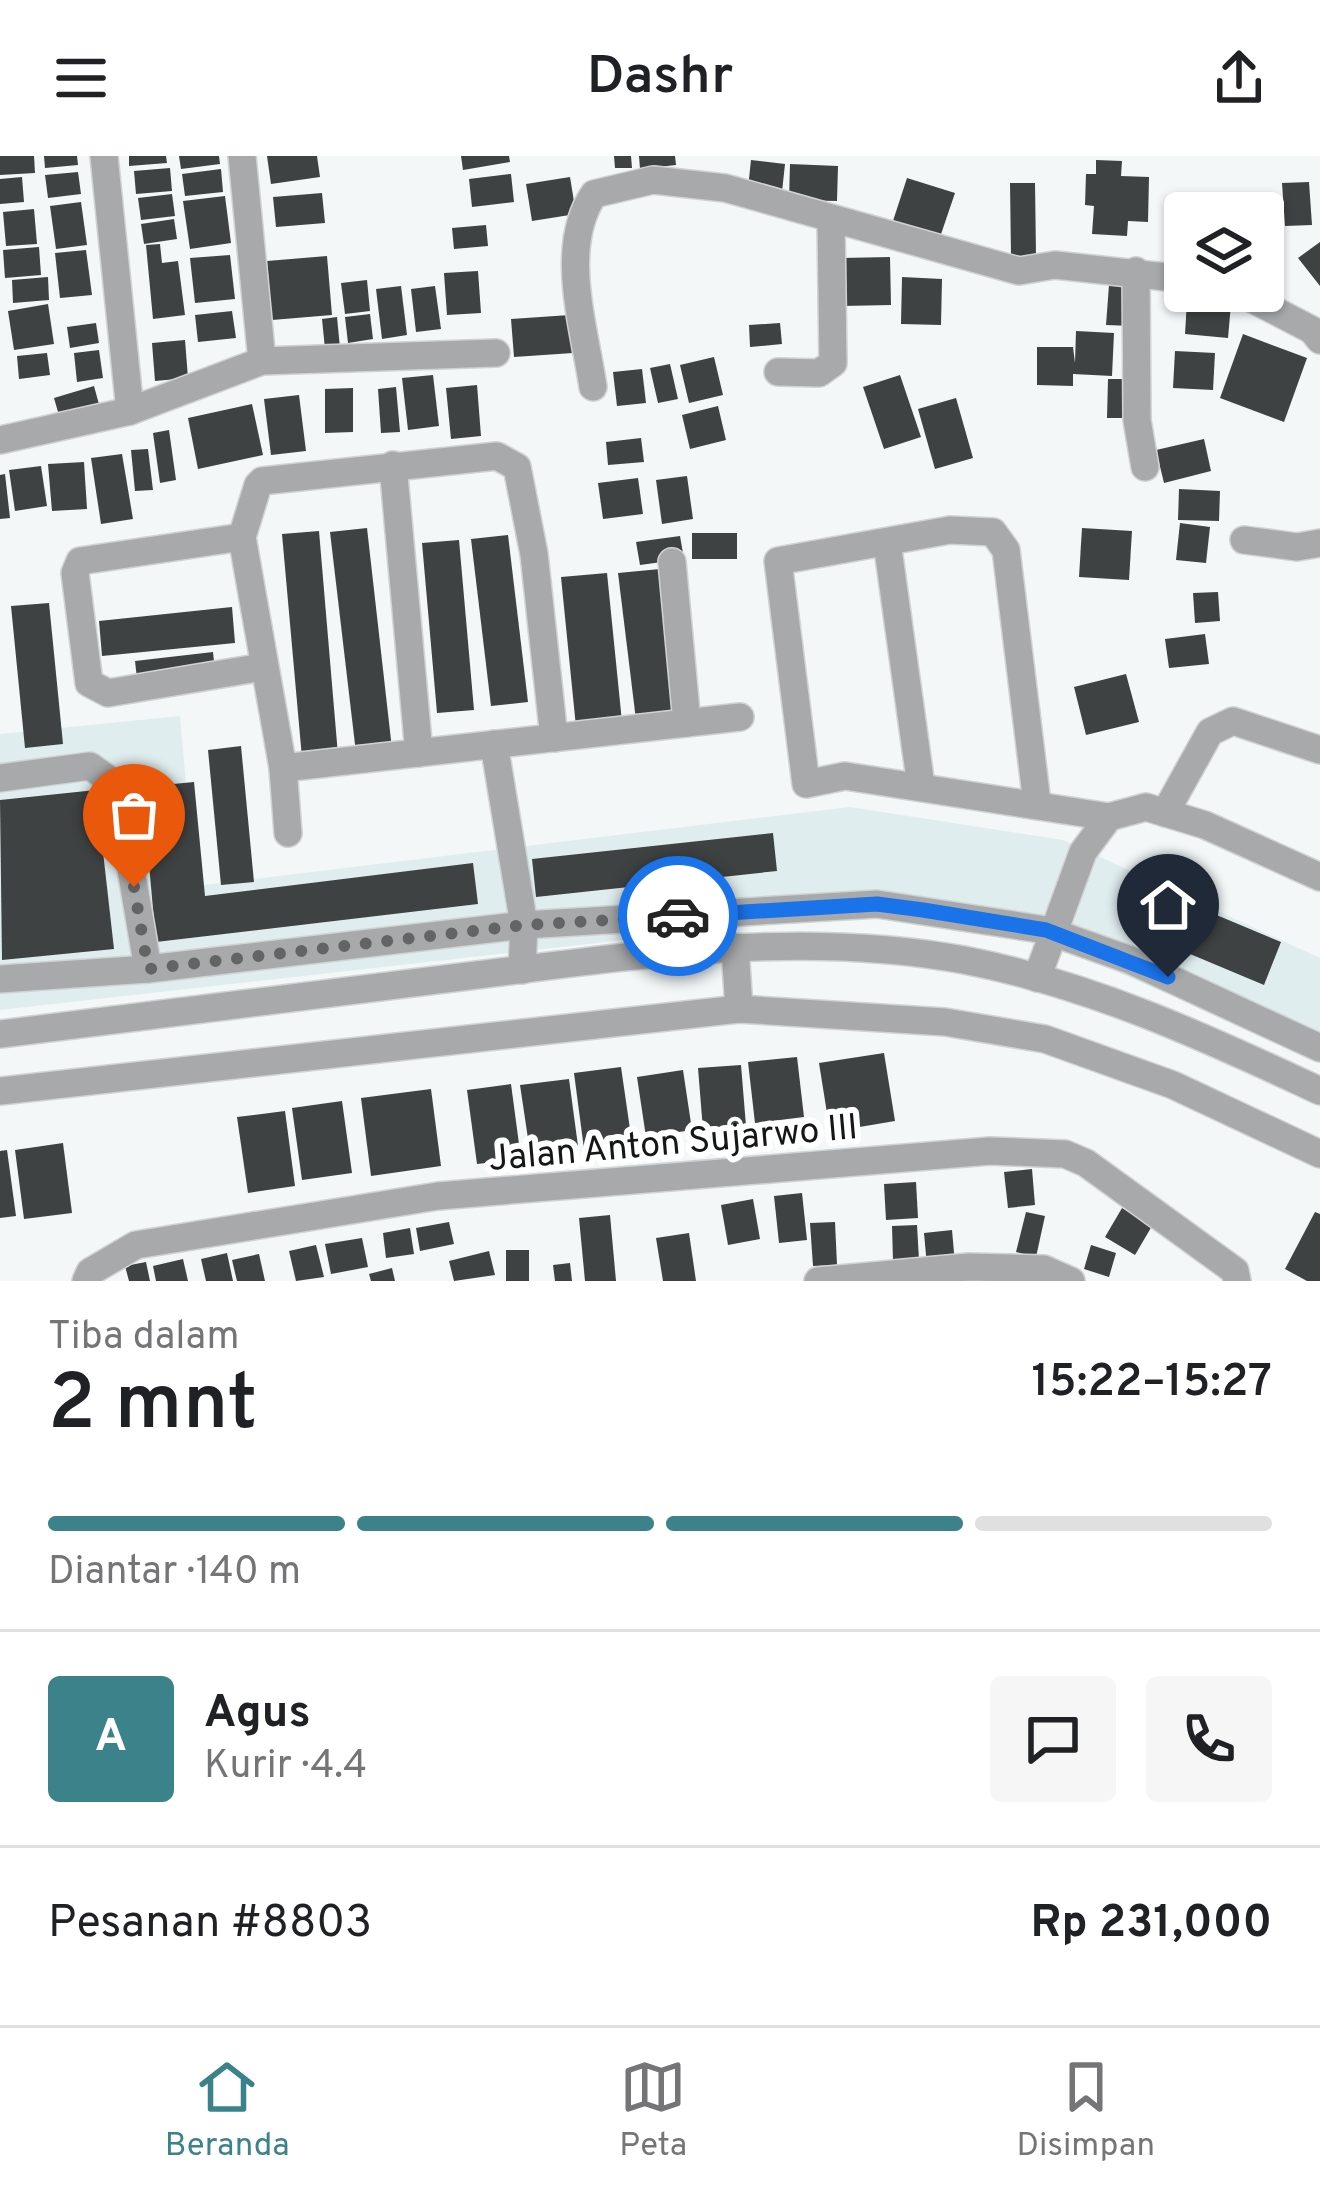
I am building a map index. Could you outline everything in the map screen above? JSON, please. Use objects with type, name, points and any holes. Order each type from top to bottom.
[{"type":"street","points":[[104,156],[130,411]]},
{"type":"street","points":[[242,156],[262,361]]},
{"type":"street","points":[[592,386],[574,256],[580,215],[594,194],[653,180],[707,186],[1018,271],[1055,265],[1164,276]]},
{"type":"street","points":[[778,372],[819,373],[833,363],[831,220]]},
{"type":"street","points":[[1136,272],[1137,420],[1145,467]]},
{"type":"street","points":[[1277,312],[1312,330],[1320,340]]},
{"type":"street","points":[[0,440],[130,411],[262,361],[496,353]]},
{"type":"street","points":[[288,833],[284,768],[242,537],[262,481],[497,456],[517,467],[534,554],[554,738]]},
{"type":"street","points":[[393,465],[419,753]]},
{"type":"street","points":[[1036,803],[1006,550],[993,532],[950,530],[778,560],[806,784],[845,776],[1108,817],[1146,807],[1205,825],[1320,877]]},
{"type":"street","points":[[242,537],[80,561],[75,573],[89,683],[108,693],[263,667]]},
{"type":"street","points":[[1244,540],[1297,547],[1320,543]]},
{"type":"street","points":[[887,542],[921,786]]},
{"type":"street","points":[[672,562],[687,723]]},
{"type":"street","points":[[284,768],[740,717]]},
{"type":"street","points":[[1165,813],[1210,732],[1233,721],[1320,751]]},
{"type":"street","points":[[494,744],[524,925],[522,970]]},
{"type":"street","points":[[0,778],[90,766],[111,781],[120,805],[148,969]]},
{"type":"street","points":[[1037,978],[1083,852],[1108,817]]},
{"type":"street","points":[[0,979],[148,969],[524,925],[877,904],[1051,932],[1130,960],[1320,1048]]},
{"type":"street","points":[[0,1034],[522,970],[735,947],[826,943],[962,960],[1066,985],[1205,1036],[1320,1091]]},
{"type":"street","points":[[735,947],[739,1009]]},
{"type":"street","points":[[0,1091],[739,1009],[945,1022],[1045,1040],[1173,1085],[1320,1154]]},
{"type":"street","name":"Jalan Anton Sujarwo III","points":[[86,1281],[90,1272],[136,1245],[438,1196],[990,1151],[1065,1154],[1086,1163],[1235,1271],[1237,1281]]},
{"type":"street","points":[[818,1281],[969,1267],[1044,1269],[1070,1281]]},
{"type":"shaded area","points":[[180,716],[195,886],[850,807],[1063,840],[1320,958],[1320,1060],[1034,936],[882,911],[0,1010],[0,734]]},
{"type":"building","points":[[0,156],[34,156],[35,173],[0,175]]},
{"type":"building","points":[[44,156],[77,156],[78,165],[45,168]]},
{"type":"building","points":[[129,156],[166,156],[167,163],[129,166]]},
{"type":"building","points":[[179,156],[219,156],[220,164],[181,169]]},
{"type":"building","points":[[267,156],[317,156],[320,177],[271,184]]},
{"type":"building","points":[[461,156],[509,156],[510,162],[463,170]]},
{"type":"building","points":[[614,156],[631,156],[632,168],[615,168]]},
{"type":"building","points":[[639,156],[675,156],[676,165],[640,169]]},
{"type":"building","points":[[751,160],[785,164],[782,192],[748,188]]},
{"type":"building","points":[[1096,160],[1122,161],[1121,176],[1149,177],[1148,222],[1128,221],[1127,236],[1092,234],[1094,206],[1085,205],[1086,174],[1096,174]]},
{"type":"building","points":[[790,164],[838,166],[837,201],[789,200]]},
{"type":"building","points":[[170,168],[172,191],[136,194],[134,171]]},
{"type":"building","points":[[221,169],[223,192],[185,196],[182,174]]},
{"type":"building","points":[[78,172],[81,194],[48,198],[45,175]]},
{"type":"building","points":[[511,174],[514,202],[472,207],[469,179]]},
{"type":"building","points":[[22,177],[24,202],[0,204],[0,179]]},
{"type":"building","points":[[570,177],[576,214],[532,221],[526,184]]},
{"type":"building","points":[[907,178],[955,193],[938,243],[891,227]]},
{"type":"building","points":[[1309,182],[1312,225],[1285,226],[1282,183]]},
{"type":"building","points":[[1010,183],[1035,183],[1036,256],[1011,256]]},
{"type":"building","points":[[322,193],[325,223],[276,227],[273,197]]},
{"type":"building","points":[[172,194],[175,216],[141,220],[138,198]]},
{"type":"building","points":[[225,196],[231,243],[190,249],[183,201]]},
{"type":"building","points":[[81,202],[87,245],[56,249],[50,206]]},
{"type":"building","points":[[34,209],[37,244],[6,246],[3,212]]},
{"type":"building","points":[[174,219],[177,239],[144,244],[141,224]]},
{"type":"building","points":[[486,225],[488,246],[454,249],[452,228]]},
{"type":"building","points":[[1320,242],[1320,286],[1298,258]]},
{"type":"building","points":[[160,244],[162,263],[178,261],[185,315],[153,319],[146,245]]},
{"type":"building","points":[[39,247],[41,275],[5,278],[3,250]]},
{"type":"building","points":[[86,250],[92,295],[60,298],[55,253]]},
{"type":"building","points":[[230,255],[235,299],[195,303],[190,258]]},
{"type":"building","points":[[327,256],[332,315],[272,320],[267,261]]},
{"type":"building","points":[[890,257],[891,305],[842,306],[841,258]]},
{"type":"building","points":[[478,271],[481,313],[447,315],[444,273]]},
{"type":"building","points":[[48,277],[49,300],[13,303],[12,280]]},
{"type":"building","points":[[902,277],[942,279],[941,325],[901,324]]},
{"type":"building","points":[[367,280],[370,311],[345,314],[341,283]]},
{"type":"building","points":[[1109,285],[1135,286],[1133,326],[1106,325]]},
{"type":"building","points":[[401,286],[407,335],[382,339],[376,289]]},
{"type":"building","points":[[435,286],[441,329],[416,332],[411,289]]},
{"type":"building","points":[[48,304],[54,344],[14,350],[8,311]]},
{"type":"building","points":[[232,311],[236,338],[198,342],[195,315]]},
{"type":"building","points":[[1186,312],[1230,312],[1228,338],[1185,334]]},
{"type":"building","points":[[370,314],[373,339],[348,343],[345,317]]},
{"type":"building","points":[[570,315],[573,353],[514,357],[511,319]]},
{"type":"building","points":[[337,317],[340,348],[325,349],[322,319]]},
{"type":"building","points":[[96,323],[99,343],[70,348],[67,327]]},
{"type":"building","points":[[780,323],[782,344],[750,347],[749,325]]},
{"type":"building","points":[[1076,331],[1114,333],[1112,376],[1073,374],[1073,386],[1037,385],[1037,347],[1073,347],[1075,363]]},
{"type":"building","points":[[1243,334],[1307,358],[1284,422],[1220,398]]},
{"type":"building","points":[[185,340],[188,378],[155,381],[152,343]]},
{"type":"building","points":[[99,350],[103,378],[77,382],[74,353]]},
{"type":"building","points":[[1175,351],[1215,353],[1213,390],[1173,388]]},
{"type":"building","points":[[47,353],[50,375],[19,379],[17,356]]},
{"type":"building","points":[[714,357],[723,395],[689,403],[680,365]]},
{"type":"building","points":[[670,364],[678,399],[658,403],[650,368]]},
{"type":"building","points":[[642,369],[646,403],[617,406],[613,372]]},
{"type":"building","points":[[433,375],[439,426],[408,430],[402,378]]},
{"type":"building","points":[[900,375],[921,437],[884,449],[863,387]]},
{"type":"building","points":[[1108,379],[1129,379],[1128,418],[1107,418]]},
{"type":"building","points":[[477,385],[481,436],[451,439],[446,388]]},
{"type":"building","points":[[94,386],[100,408],[60,419],[54,398]]},
{"type":"building","points":[[396,387],[400,432],[381,433],[378,389]]},
{"type":"building","points":[[353,388],[353,432],[325,433],[325,389]]},
{"type":"building","points":[[299,395],[306,451],[271,455],[264,399]]},
{"type":"building","points":[[956,398],[973,458],[935,469],[918,409]]},
{"type":"building","points":[[252,404],[263,455],[198,469],[188,418]]},
{"type":"building","points":[[718,406],[726,440],[690,449],[682,415]]},
{"type":"building","points":[[169,430],[176,480],[160,483],[153,433]]},
{"type":"building","points":[[641,438],[644,462],[608,465],[606,442]]},
{"type":"building","points":[[1204,439],[1211,471],[1164,483],[1156,450]]},
{"type":"building","points":[[148,449],[153,490],[135,491],[131,450]]},
{"type":"building","points":[[122,454],[133,519],[101,524],[91,458]]},
{"type":"building","points":[[84,462],[87,509],[52,511],[48,464]]},
{"type":"building","points":[[41,466],[47,506],[15,511],[9,470]]},
{"type":"building","points":[[5,474],[10,518],[0,519],[0,475]]},
{"type":"building","points":[[687,476],[693,519],[662,524],[656,480]]},
{"type":"building","points":[[638,478],[643,514],[603,519],[598,483]]},
{"type":"building","points":[[1179,489],[1220,491],[1219,521],[1178,520]]},
{"type":"building","points":[[1180,523],[1210,527],[1206,563],[1176,560]]},
{"type":"building","points":[[367,528],[392,749],[356,753],[330,532]]},
{"type":"building","points":[[1082,528],[1132,531],[1129,580],[1079,577]]},
{"type":"building","points":[[319,531],[338,755],[302,758],[282,534]]},
{"type":"building","points":[[692,533],[737,533],[737,559],[692,559]]},
{"type":"building","points":[[508,535],[528,702],[491,706],[471,539]]},
{"type":"building","points":[[680,536],[684,559],[640,565],[636,542]]},
{"type":"building","points":[[459,540],[474,710],[437,713],[422,543]]},
{"type":"building","points":[[660,569],[678,715],[636,720],[618,573]]},
{"type":"building","points":[[607,573],[622,722],[576,727],[561,577]]},
{"type":"building","points":[[1218,592],[1220,621],[1195,623],[1193,593]]},
{"type":"building","points":[[49,603],[63,744],[25,748],[11,606]]},
{"type":"building","points":[[232,607],[235,643],[102,656],[99,621]]},
{"type":"building","points":[[1205,634],[1209,664],[1169,668],[1165,639]]},
{"type":"building","points":[[213,652],[215,671],[137,679],[135,661]]},
{"type":"building","points":[[1126,674],[1139,722],[1086,735],[1074,687]]},
{"type":"building","points":[[241,746],[254,882],[221,885],[208,750]]},
{"type":"building","points":[[194,782],[205,896],[473,863],[478,904],[156,942],[142,787]]},
{"type":"building","points":[[96,790],[114,949],[2,960],[0,800]]},
{"type":"building","points":[[773,833],[777,871],[536,897],[532,859]]},
{"type":"building","points":[[1145,885],[1281,942],[1264,985],[1128,928]]},
{"type":"building","points":[[884,1053],[895,1121],[830,1132],[819,1063]]},
{"type":"building","points":[[797,1057],[804,1117],[755,1123],[748,1062]]},
{"type":"building","points":[[741,1065],[746,1126],[703,1130],[698,1068]]},
{"type":"building","points":[[621,1067],[632,1143],[584,1149],[574,1073]]},
{"type":"building","points":[[683,1070],[692,1130],[646,1137],[637,1077]]},
{"type":"building","points":[[569,1079],[578,1146],[530,1152],[520,1085]]},
{"type":"building","points":[[511,1084],[521,1159],[477,1164],[467,1090]]},
{"type":"building","points":[[431,1089],[441,1166],[371,1176],[361,1098]]},
{"type":"building","points":[[342,1101],[352,1173],[302,1180],[292,1108]]},
{"type":"building","points":[[285,1111],[295,1186],[248,1193],[237,1117]]},
{"type":"building","points":[[63,1143],[72,1213],[24,1219],[15,1150]]},
{"type":"building","points":[[7,1150],[16,1216],[0,1218],[0,1151]]},
{"type":"building","points":[[1032,1169],[1035,1205],[1008,1208],[1004,1172]]},
{"type":"building","points":[[916,1182],[918,1218],[886,1220],[884,1184]]},
{"type":"building","points":[[802,1193],[807,1240],[779,1243],[774,1196]]},
{"type":"building","points":[[753,1199],[760,1239],[728,1245],[721,1205]]},
{"type":"building","points":[[1122,1208],[1152,1226],[1135,1255],[1105,1237]]},
{"type":"building","points":[[1026,1212],[1045,1216],[1036,1257],[1016,1252]]},
{"type":"building","points":[[1315,1212],[1320,1214],[1320,1281],[1307,1281],[1285,1269]]},
{"type":"building","points":[[610,1215],[616,1281],[585,1281],[579,1218]]},
{"type":"building","points":[[449,1222],[454,1244],[420,1251],[416,1228]]},
{"type":"building","points":[[835,1222],[837,1265],[813,1266],[810,1223]]},
{"type":"building","points":[[917,1225],[919,1260],[893,1261],[892,1226]]},
{"type":"building","points":[[410,1228],[414,1254],[386,1258],[383,1233]]},
{"type":"building","points":[[952,1230],[955,1264],[927,1266],[924,1233]]},
{"type":"building","points":[[689,1233],[696,1281],[663,1281],[656,1238]]},
{"type":"building","points":[[362,1238],[368,1267],[331,1274],[325,1244]]},
{"type":"building","points":[[316,1245],[324,1277],[296,1281],[289,1251]]},
{"type":"building","points":[[1091,1245],[1116,1253],[1109,1277],[1084,1269]]},
{"type":"building","points":[[506,1250],[529,1250],[529,1281],[506,1281]]},
{"type":"building","points":[[489,1251],[495,1275],[454,1281],[449,1261]]},
{"type":"building","points":[[227,1253],[233,1281],[206,1281],[201,1259]]},
{"type":"building","points":[[259,1254],[265,1281],[237,1281],[232,1260]]},
{"type":"building","points":[[183,1259],[188,1281],[156,1281],[153,1266]]},
{"type":"building","points":[[146,1262],[150,1281],[129,1281],[125,1266]]},
{"type":"building","points":[[570,1263],[572,1281],[555,1281],[553,1265]]},
{"type":"building","points":[[392,1268],[395,1281],[371,1281],[369,1274]]},
{"type":"way so far","points":[[134,887],[148,969],[524,925],[678,916]]},
{"type":"route","points":[[678,916],[877,904],[1046,930],[1168,977]]}]
